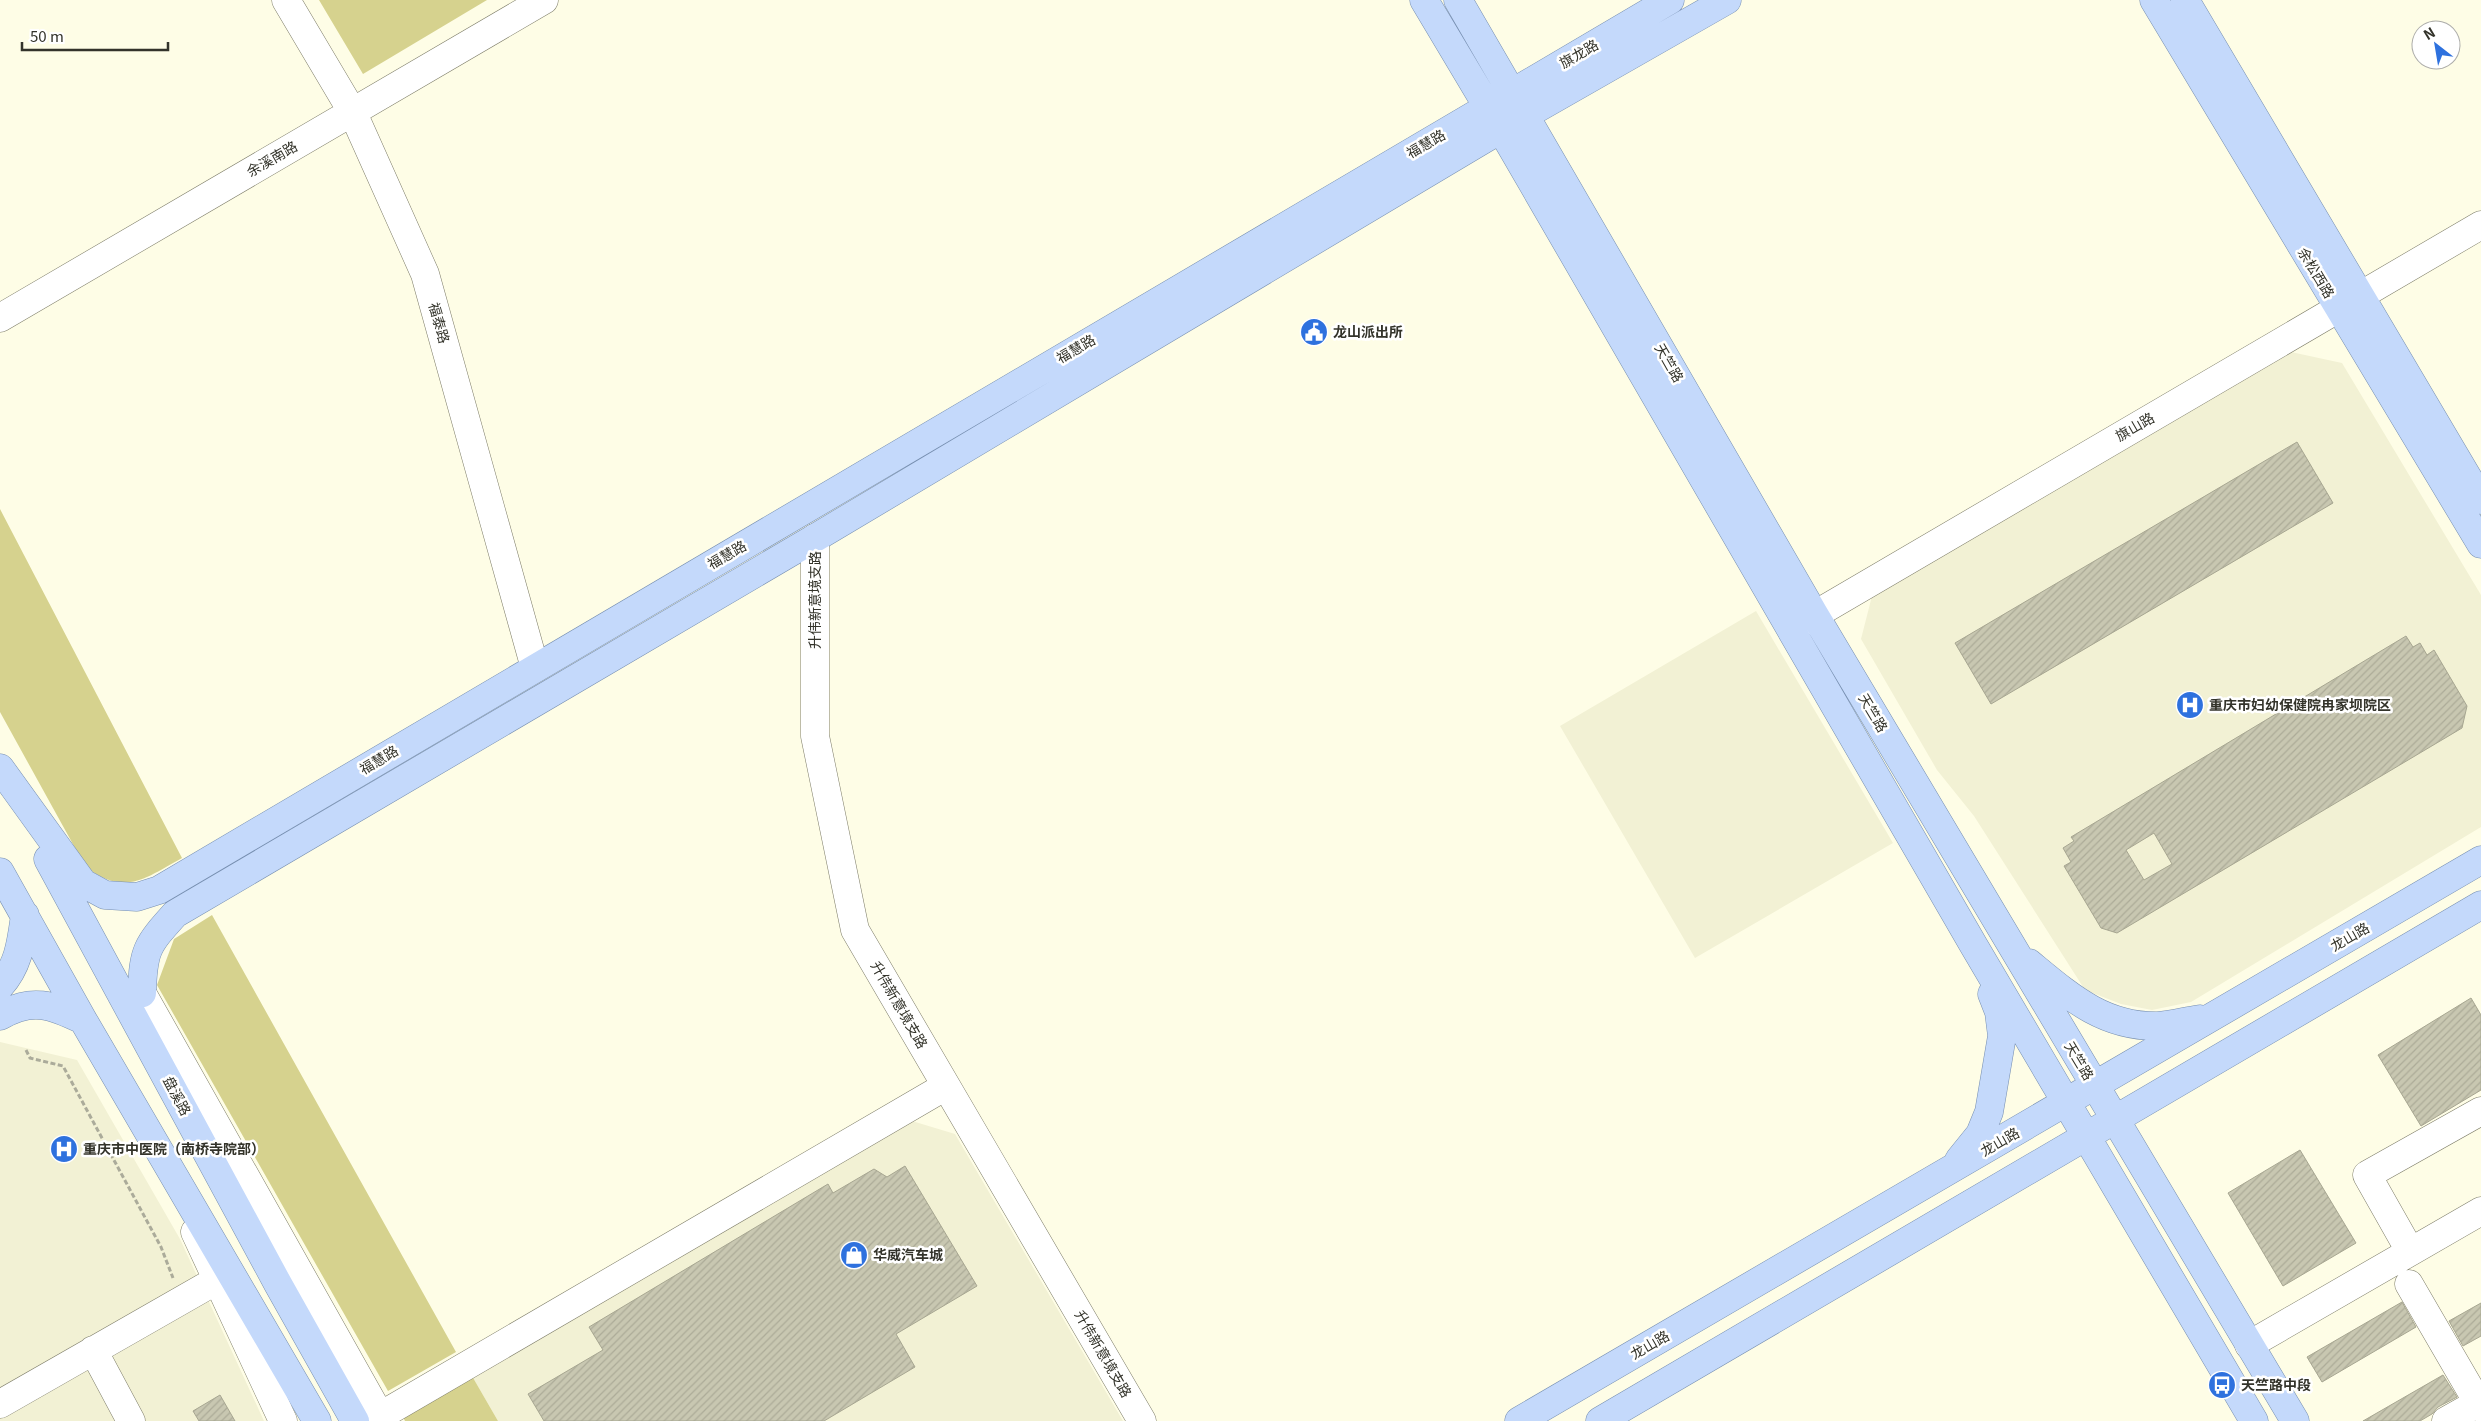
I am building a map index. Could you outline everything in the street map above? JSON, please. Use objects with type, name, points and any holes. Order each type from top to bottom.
[{"type":"main road","name":"天竺路","points":[[1424,0],[1495,118],[2066,1104],[2254,1421]]},
{"type":"main road","name":"天竺路","points":[[1458,0],[1814,614],[2295,1421]]},
{"type":"main road","name":"旗龙路","points":[[1519,104],[1670,0]]},
{"type":"main road","points":[[1519,104],[1727,0]]},
{"type":"main road","name":"余松西路","points":[[2154,0],[2337,308],[2481,544]]},
{"type":"main road","name":"余松西路","points":[[2185,0],[2361,294],[2481,500]]},
{"type":"main road","name":"福慧路","points":[[0,769],[83,883],[105,895],[137,897],[159,890],[535,668],[1519,104]]},
{"type":"main road","name":"福慧路","points":[[142,993],[143,961],[153,938],[175,914],[814,538],[1495,118]]},
{"type":"main road","name":"盘溪路","points":[[0,769],[278,1284],[373,1419]]},
{"type":"main road","name":"龙山路","points":[[1519,1421],[2066,1104],[2481,860]]},
{"type":"main road","points":[[0,872],[83,1020],[250,1303],[317,1421]]},
{"type":"main road","points":[[83,883],[142,993]]},
{"type":"main road","points":[[159,890],[153,902],[154,910],[161,916],[175,914]]},
{"type":"main road","points":[[1600,1421],[2481,906]]},
{"type":"main road","points":[[0,986],[16,964],[21,949],[25,915]]},
{"type":"main road","points":[[1946,1173],[1980,1134],[1988,1112],[2002,1036],[1999,1012],[1974,946]]},
{"type":"main road","points":[[2014,951],[2074,1000],[2100,1014],[2126,1023],[2158,1026],[2216,1016]]},
{"type":"main road","points":[[0,1016],[23,1005],[39,1004],[58,1008],[83,1020]]},
{"type":"street","name":"福泰路","points":[[286,0],[353,113],[425,274],[535,668]]},
{"type":"street","name":"余溪南路","points":[[0,318],[544,0]]},
{"type":"street","name":"旗山路","points":[[1790,630],[1814,614],[2481,225]]},
{"type":"street","name":"升伟新意境支路","points":[[814,538],[815,736],[855,930],[1142,1421]]},
{"type":"street","points":[[142,993],[373,1419],[946,1086]]},
{"type":"street","points":[[2410,1251],[2367,1176],[2481,1111]]},
{"type":"street","points":[[152,1138],[283,1421]]},
{"type":"street","points":[[2249,1344],[2481,1211]]},
{"type":"street","points":[[0,1404],[217,1280]]},
{"type":"street","points":[[2409,1284],[2472,1371],[2479,1405],[2446,1421]]},
{"type":"street","points":[[93,1350],[131,1421]]},
{"type":"path","points":[[26,1050],[30,1058],[63,1066],[161,1247],[182,1300]]},
{"type":"shaded area","points":[[319,0],[487,0],[363,74]]},
{"type":"shaded area","name":"重庆市妇幼保健院冉家坝院区","points":[[2291,352],[2342,363],[2481,595],[2481,827],[2191,1002],[2152,1010],[2121,1004],[2085,990],[1974,816],[1937,770],[1861,639],[1872,596]]},
{"type":"shaded area","points":[[0,509],[182,858],[145,878],[123,883],[111,881],[85,866],[0,712]]},
{"type":"shaded area","points":[[1756,611],[1893,843],[1695,958],[1560,726]]},
{"type":"shaded area","points":[[212,915],[456,1352],[388,1391],[157,985],[174,939]]},
{"type":"shaded area","name":"重庆市中医院（南桥寺院部）","points":[[0,1042],[77,1060],[180,1239],[264,1421],[0,1421]]},
{"type":"shaded area","name":"华威汽车城","points":[[912,1121],[955,1134],[1123,1421],[498,1421],[472,1376]]},
{"type":"shaded area","points":[[472,1376],[498,1421],[405,1421],[403,1417]]},
{"type":"building","points":[[2297,442],[2333,503],[1991,704],[1955,643]]},
{"type":"building","points":[[2406,636],[2413,647],[2420,643],[2427,655],[2434,650],[2467,706],[2462,728],[2117,933],[2101,928],[2064,866],[2071,862],[2063,848],[2074,841],[2071,837]],"holes":[[[2154,833],[2172,864],[2144,880],[2126,850]]]},
{"type":"building","points":[[2471,998],[2481,1015],[2481,1090],[2421,1126],[2378,1055]]},
{"type":"building","points":[[2300,1150],[2356,1243],[2283,1286],[2228,1193]]},
{"type":"building","points":[[905,1166],[977,1286],[896,1334],[915,1367],[824,1421],[544,1421],[528,1394],[603,1350],[589,1327],[828,1184],[833,1193],[874,1169],[887,1177]]},
{"type":"building","points":[[2402,1302],[2416,1327],[2322,1382],[2307,1357]]},
{"type":"building","points":[[2481,1303],[2481,1336],[2463,1346],[2449,1321]]},
{"type":"building","points":[[2443,1375],[2457,1397],[2438,1407],[2432,1414],[2420,1421],[2363,1421]]},
{"type":"building","points":[[220,1395],[235,1421],[199,1421],[193,1411]]},
{"type":"place","name":"龙山派出所","points":[[1314,332]]},
{"type":"place","name":"重庆市妇幼保健院冉家坝院区","points":[[2190,705]]},
{"type":"place","name":"重庆市中医院（南桥寺院部）","points":[[64,1149]]},
{"type":"place","name":"华威汽车城","points":[[854,1255]]},
{"type":"place","name":"天竺路中段","points":[[2222,1385]]}]
